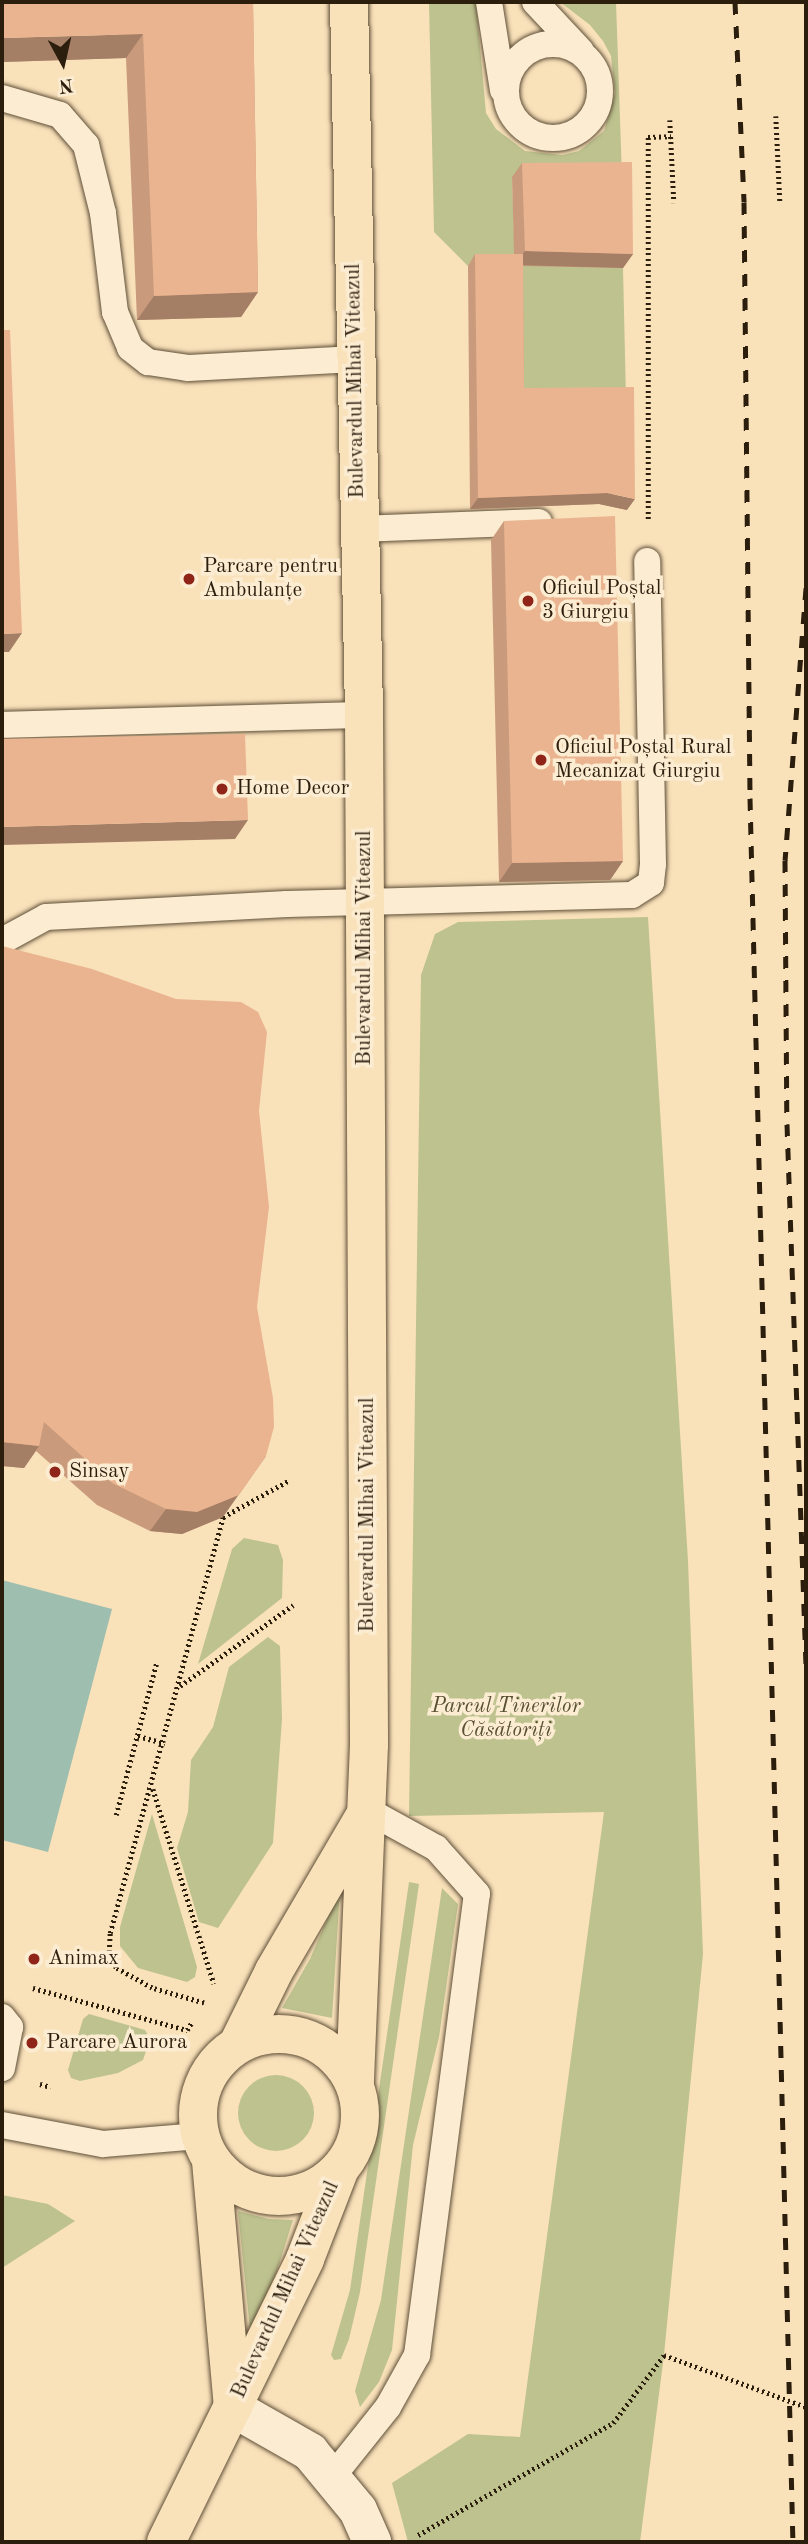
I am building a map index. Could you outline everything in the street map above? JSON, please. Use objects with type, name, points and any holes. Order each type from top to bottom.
[{"type":"main road","name":"Bulevardul Mihai Viteazul","points":[[349,2],[365,902],[367,1810],[355,2084]]},
{"type":"main road","points":[[238,2044],[274,1971],[367,1810]]},
{"type":"main road","points":[[281,2033],[308,2039],[340,2060],[355,2084],[360,2127],[354,2147],[339,2171],[320,2186],[298,2194],[273,2196],[249,2191],[205,2148],[197,2110],[203,2084],[217,2061],[238,2044],[281,2033]]},
{"type":"main road","name":"Bulevardul Mihai Viteazul","points":[[205,2148],[233,2408]]},
{"type":"main road","name":"Bulevardul Mihai Viteazul","points":[[166,2542],[304,2259],[339,2171]]},
{"type":"street","points":[[233,2408],[310,2452],[333,2476],[358,2510],[372,2542]]},
{"type":"lane","points":[[489,2],[505,98],[522,127],[536,136],[568,136],[594,116],[600,100],[600,82],[584,55],[535,2]]},
{"type":"lane","points":[[505,98],[512,66],[538,47],[571,47],[584,55]]},
{"type":"lane","points":[[2,99],[60,115],[86,145],[103,213],[115,312],[130,348],[148,362],[188,368],[356,359]]},
{"type":"lane","points":[[359,529],[559,521]]},
{"type":"lane","points":[[2,941],[46,917],[365,902],[632,895],[651,883],[647,561]]},
{"type":"lane","points":[[2,726],[363,715]]},
{"type":"lane","points":[[333,2476],[388,2407],[417,2355],[477,1894],[436,1848],[367,1810]]},
{"type":"lane","points":[[2,2017],[9,2022],[10,2032],[2,2068]]},
{"type":"lane","points":[[2,2125],[103,2144],[205,2148]]},
{"type":"path","points":[[776,116],[780,201]]},
{"type":"path","points":[[670,120],[674,203]]},
{"type":"path","points":[[647,561],[648,137],[671,136]]},
{"type":"path","points":[[204,2003],[134,1981],[116,1968],[109,1952],[110,1933],[165,1744],[223,1517],[288,1481]]},
{"type":"path","points":[[180,1686],[293,1605]]},
{"type":"path","points":[[116,1815],[157,1661]]},
{"type":"path","points":[[138,1736],[165,1744]]},
{"type":"path","points":[[26,1986],[187,2031],[214,1985],[153,1788]]},
{"type":"path","points":[[405,2542],[613,2423],[664,2355],[806,2407]]},
{"type":"green space","points":[[429,2],[476,2],[486,113],[496,129],[525,151],[562,155],[579,151],[604,131],[615,93],[611,56],[603,41],[590,25],[560,2],[616,2],[622,177],[512,178],[515,265],[623,268],[626,399],[516,400],[468,266],[434,232]]},
{"type":"green space","name":"Parcul Tinerilor Căsătoriți","points":[[648,917],[688,1561],[703,1954],[664,2355],[640,2542],[408,2542],[392,2483],[468,2434],[520,2437],[604,1812],[409,1816],[421,975],[435,934],[458,922]]},
{"type":"green space","points":[[244,1538],[278,1545],[283,1560],[282,1598],[198,1664],[232,1549]]},
{"type":"green space","points":[[268,1637],[280,1646],[282,1719],[273,1843],[218,1928],[199,1922],[177,1848],[188,1812],[191,1760],[213,1727],[229,1667]]},
{"type":"green space","points":[[152,1814],[197,1967],[195,1977],[187,1982],[138,1968],[120,1946],[120,1927]]},
{"type":"green space","points":[[409,1882],[419,1884],[360,2292],[349,2339],[341,2359],[334,2360],[331,2355],[350,2290]]},
{"type":"green space","points":[[442,1888],[458,1904],[439,2037],[413,2145],[392,2350],[379,2382],[360,2407],[355,2391],[381,2300]]},
{"type":"green space","points":[[340,1889],[332,2018],[282,2008],[310,1959]]},
{"type":"green space","points":[[89,2014],[145,2030],[150,2039],[143,2060],[118,2073],[80,2081],[71,2078],[68,2070],[83,2019]]},
{"type":"green space","points":[[284,2075],[297,2081],[308,2092],[314,2105],[312,2128],[297,2145],[284,2151],[268,2151],[255,2145],[240,2128],[238,2105],[244,2092],[261,2077]]},
{"type":"green space","points":[[2,2195],[48,2204],[75,2221],[2,2268]]},
{"type":"green space","points":[[238,2211],[269,2219],[293,2220],[252,2350]]},
{"type":"shaded area","points":[[2,1580],[112,1609],[48,1852],[2,1840]]},
{"type":"building","points":[[2,2],[253,2],[258,292],[154,296],[143,34],[2,38]]},
{"type":"building","points":[[632,162],[633,254],[525,251],[522,163]]},
{"type":"building","points":[[475,254],[523,254],[524,388],[634,387],[635,499],[607,493],[478,498]]},
{"type":"building","points":[[2,330],[10,330],[22,633],[2,634]]},
{"type":"building","points":[[615,516],[623,861],[512,863],[504,521]]},
{"type":"building","points":[[245,734],[248,820],[2,827],[2,739]]},
{"type":"building","points":[[2,946],[92,969],[176,999],[241,1002],[258,1012],[267,1032],[259,1111],[269,1207],[257,1307],[273,1398],[274,1427],[266,1456],[239,1495],[197,1512],[166,1509],[112,1483],[44,1422],[39,1446],[2,1442]]},
{"type":"railway","points":[[735,2],[744,202],[750,798],[793,2542]]},
{"type":"railway","points":[[806,588],[785,860],[787,1124],[806,1665]]},
{"type":"place","name":"Parcare pentru Ambulanțe","points":[[189,579]]},
{"type":"place","name":"Oficiul Poștal 3 Giurgiu","points":[[528,601]]},
{"type":"place","name":"Oficiul Poștal Rural Mecanizat Giurgiu","points":[[541,760]]},
{"type":"place","name":"Home Decor","points":[[222,789]]},
{"type":"place","name":"Sinsay","points":[[55,1472]]},
{"type":"place","name":"Animax","points":[[34,1959]]},
{"type":"place","name":"Parcare Aurora","points":[[32,2043]]}]
